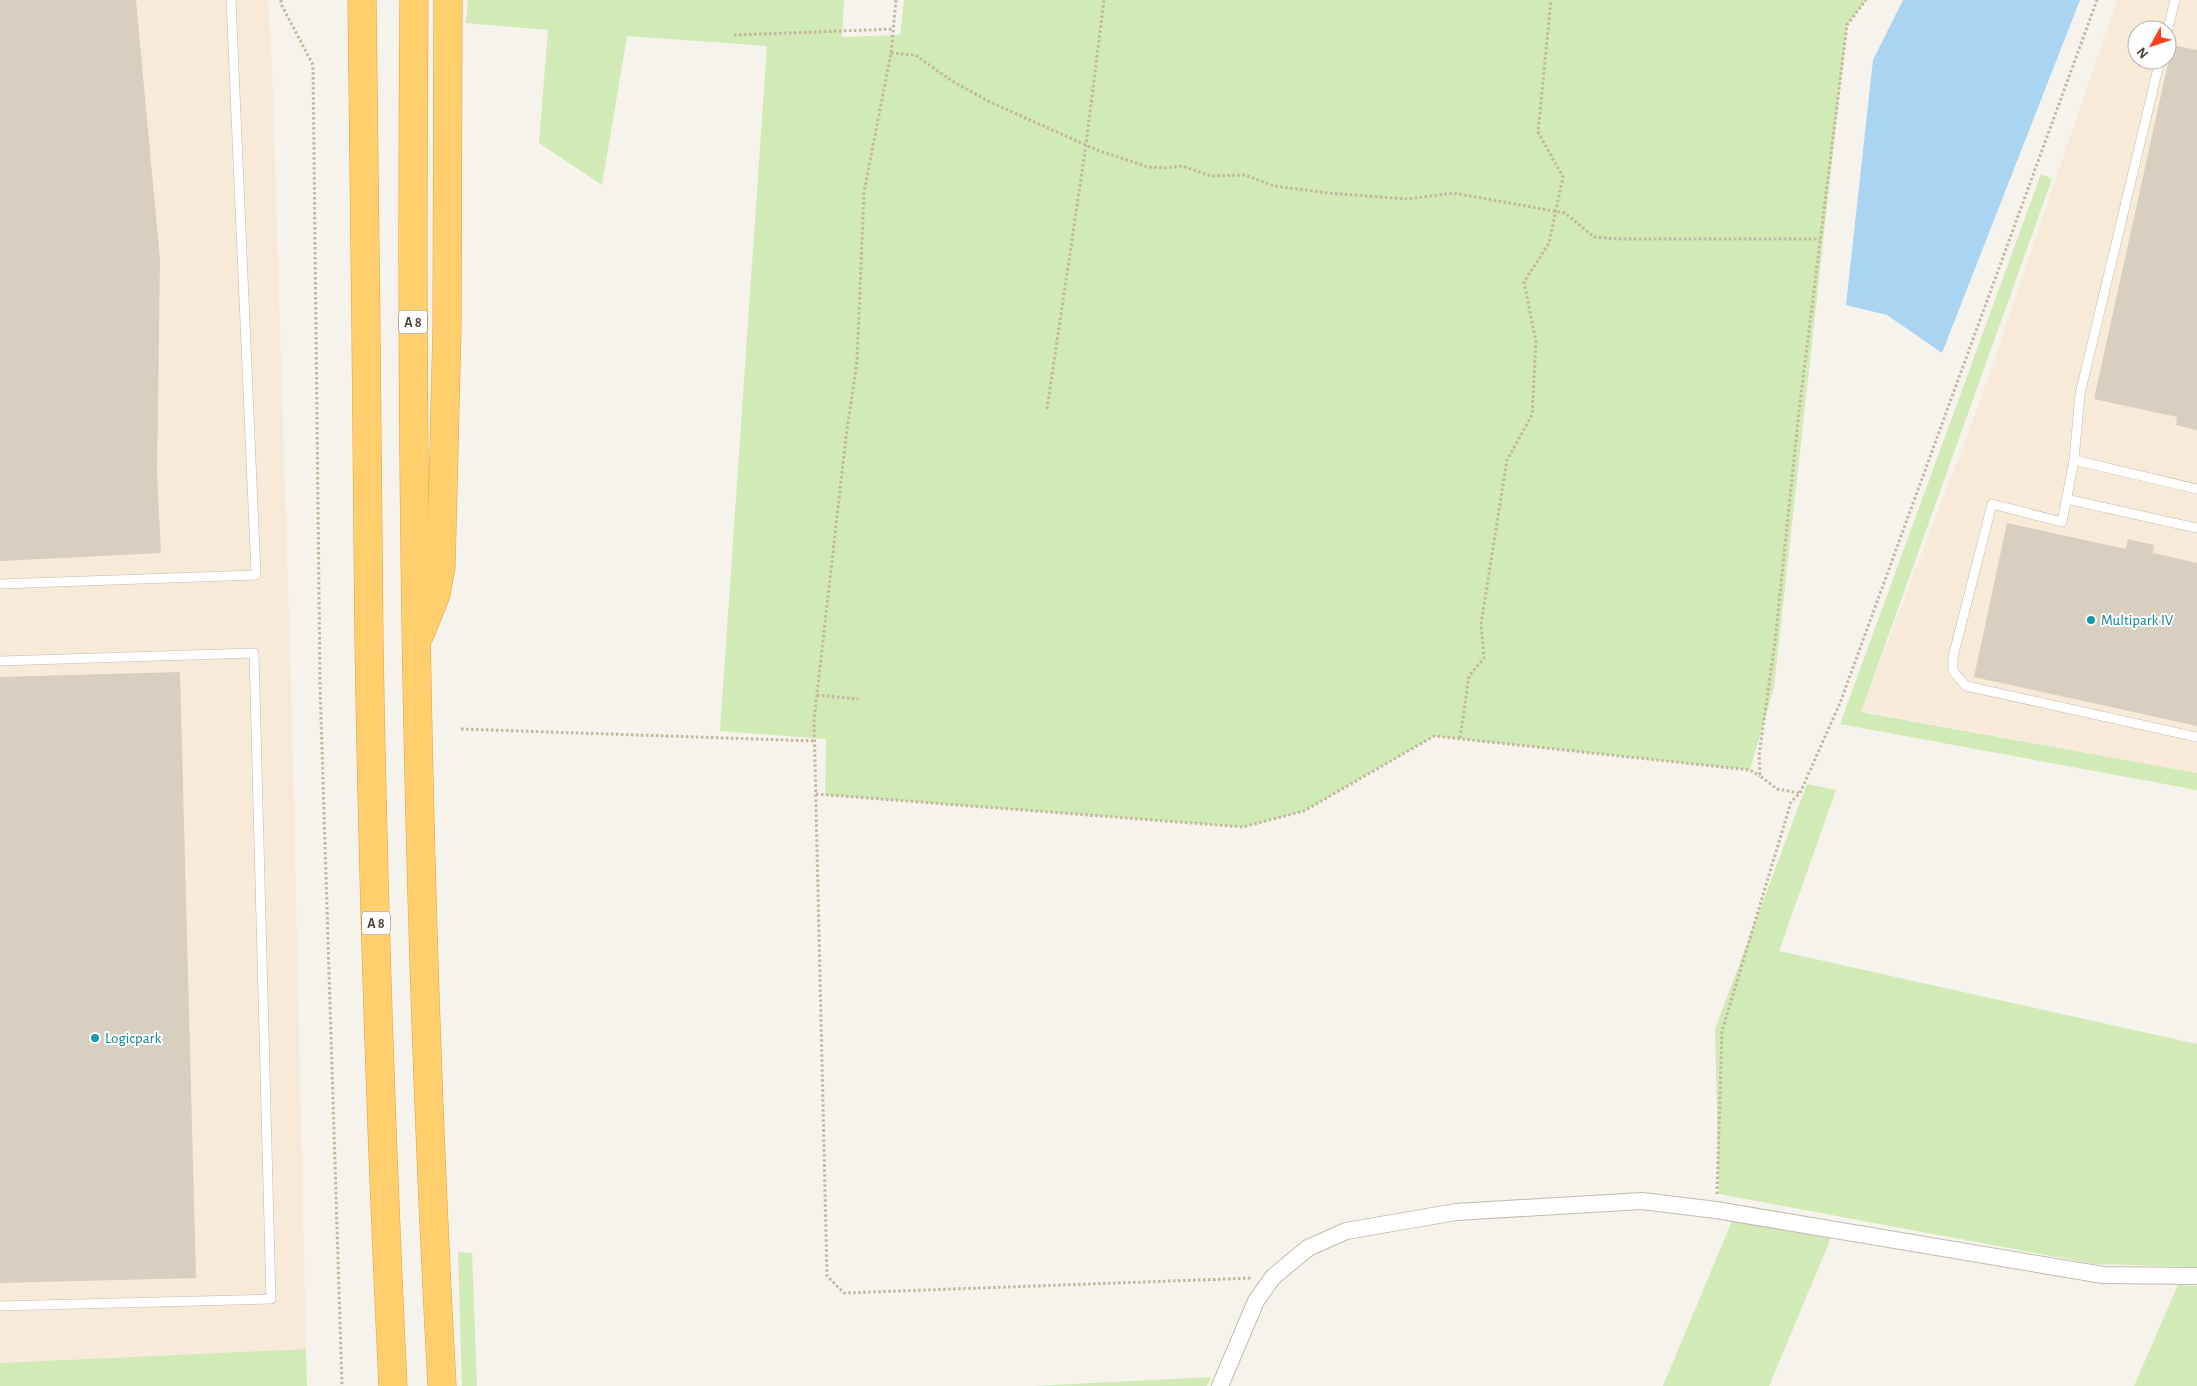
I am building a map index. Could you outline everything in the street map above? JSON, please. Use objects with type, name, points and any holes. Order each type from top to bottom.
[{"type":"highway","name":"A 8","points":[[362,0],[367,229],[369,641],[382,1166],[393,1386]]},
{"type":"highway","name":"A 8","points":[[414,0],[412,214],[415,644],[430,1156],[442,1386]]},
{"type":"highway","points":[[415,644],[436,594],[441,567],[447,318],[448,0]]},
{"type":"street","points":[[1220,1386],[1256,1301],[1273,1277],[1308,1248],[1346,1231],[1456,1212],[1642,1201],[1716,1210],[2103,1275],[2197,1276]]},
{"type":"lane","points":[[0,584],[256,575],[231,0]]},
{"type":"lane","points":[[2170,20],[2175,0]]},
{"type":"lane","points":[[2158,70],[2080,394],[2074,460],[2062,522],[1992,504],[1953,656],[1953,672],[1966,686],[2197,737]]},
{"type":"lane","points":[[2074,460],[2197,489]]},
{"type":"lane","points":[[2066,499],[2197,528]]},
{"type":"lane","points":[[0,661],[254,653],[271,1299],[0,1306]]},
{"type":"path","points":[[281,0],[281,4],[313,65],[320,685],[342,1386]]},
{"type":"path","points":[[896,0],[891,53],[864,192],[857,362],[846,437],[814,720],[827,1276],[844,1293],[1273,1277]]},
{"type":"path","points":[[1047,409],[1086,145],[1104,0]]},
{"type":"path","points":[[1460,738],[1469,676],[1484,658],[1480,624],[1507,460],[1532,414],[1536,342],[1524,282],[1549,243],[1563,177],[1538,132],[1551,0]]},
{"type":"path","points":[[1760,776],[1759,755],[1775,642],[1799,412],[1847,25],[1866,0]]},
{"type":"path","points":[[1716,1210],[1722,1031],[1791,802],[1800,793],[1840,703],[2097,0]]},
{"type":"path","points":[[734,35],[893,29]]},
{"type":"path","points":[[891,53],[915,55],[952,81],[990,102],[1086,145],[1148,167],[1166,168],[1182,166],[1211,176],[1245,175],[1274,186],[1408,199],[1453,193],[1565,213],[1594,237],[1618,239],[1820,239]]},
{"type":"path","points":[[817,696],[858,699]]},
{"type":"path","points":[[461,729],[815,740]]},
{"type":"path","points":[[816,794],[1243,827],[1304,811],[1434,736],[1750,770],[1777,789],[1800,793]]},
{"type":"shaded area","points":[[0,0],[268,0],[272,68],[292,721],[306,1349],[0,1363]]},
{"type":"shaded area","points":[[2117,0],[2197,0],[2197,773],[1861,711],[1978,407]]},
{"type":"green space","points":[[468,0],[844,0],[842,37],[900,35],[904,0],[1866,0],[1847,25],[1774,687],[1750,770],[1434,736],[1304,811],[1243,827],[825,795],[826,739],[720,731],[767,46],[627,36],[602,185],[539,143],[548,30],[466,23]]},
{"type":"green space","points":[[2041,174],[2052,179],[1861,712],[2197,773],[2197,790],[1840,724]]},
{"type":"green space","points":[[1807,784],[1836,790],[1779,951],[2197,1044],[2197,1267],[2095,1264],[1719,1194],[1715,1029]]},
{"type":"green space","points":[[1732,1221],[1765,1225],[1831,1238],[1769,1386],[1663,1386]]},
{"type":"green space","points":[[458,1252],[472,1253],[477,1386],[462,1386]]},
{"type":"green space","points":[[2178,1285],[2197,1286],[2197,1386],[2134,1386]]},
{"type":"green space","points":[[306,1349],[307,1386],[0,1386],[0,1363]]},
{"type":"green space","points":[[1211,1377],[1207,1386],[1034,1386]]},
{"type":"water","points":[[1903,0],[2080,0],[1942,353],[1887,315],[1846,305],[1873,60]]},
{"type":"building","points":[[0,0],[136,0],[160,260],[157,473],[161,553],[0,561]]},
{"type":"building","points":[[2177,46],[2197,50],[2197,430],[2176,425],[2177,417],[2094,399],[2166,70],[2177,70]]},
{"type":"building","name":"Multipark IV","points":[[2007,523],[2126,549],[2128,539],[2154,545],[2153,553],[2197,563],[2197,726],[1974,677]]},
{"type":"building","name":"Logicpark","points":[[180,672],[196,1278],[0,1283],[0,677]]},
{"type":"place","name":"Multipark IV","points":[[2091,620]]},
{"type":"place","name":"Logicpark","points":[[95,1038]]}]
